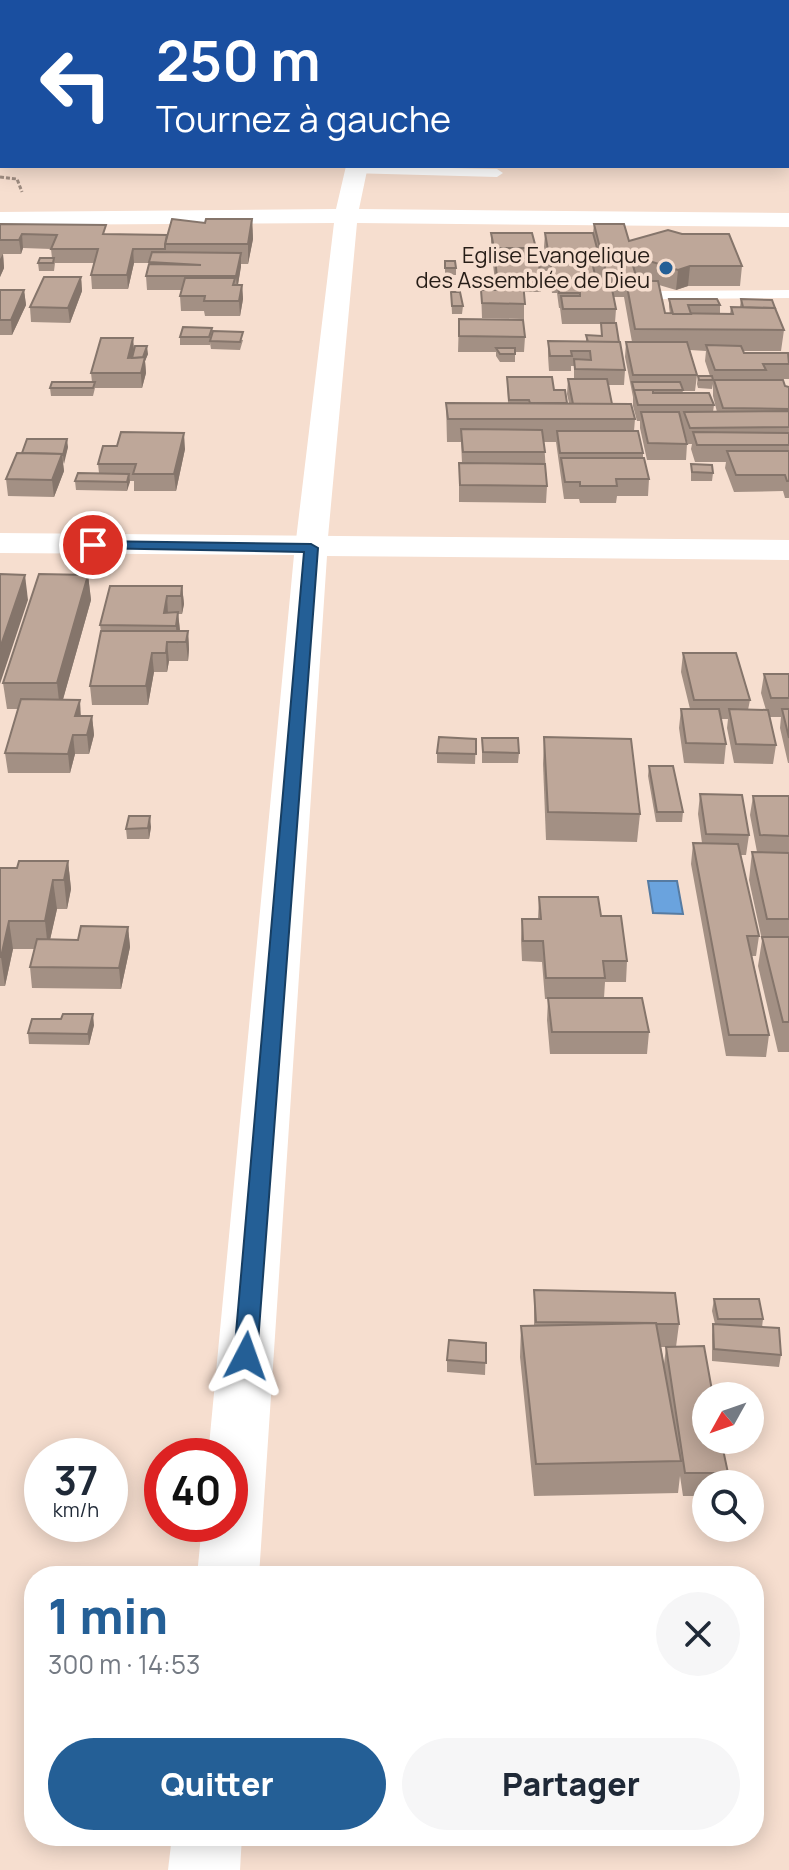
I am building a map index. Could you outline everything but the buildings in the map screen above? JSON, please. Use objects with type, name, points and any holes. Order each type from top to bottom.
[{"type":"street","points":[[229,1566],[311,548],[346,217],[355,168]]},
{"type":"street","points":[[3,218],[789,220]]},
{"type":"street","points":[[0,543],[789,550]]},
{"type":"street","points":[[204,1870],[206,1846]]},
{"type":"lane","points":[[355,168],[497,173]]},
{"type":"lane","points":[[654,295],[789,294]]},
{"type":"water","points":[[648,881],[677,881],[683,914],[653,913]]},
{"type":"place","name":"Eglise Evangelique des Assemblée de Dieu","points":[[666,268]]},
{"type":"route","points":[[93,545],[311,548],[246,1356]]}]
